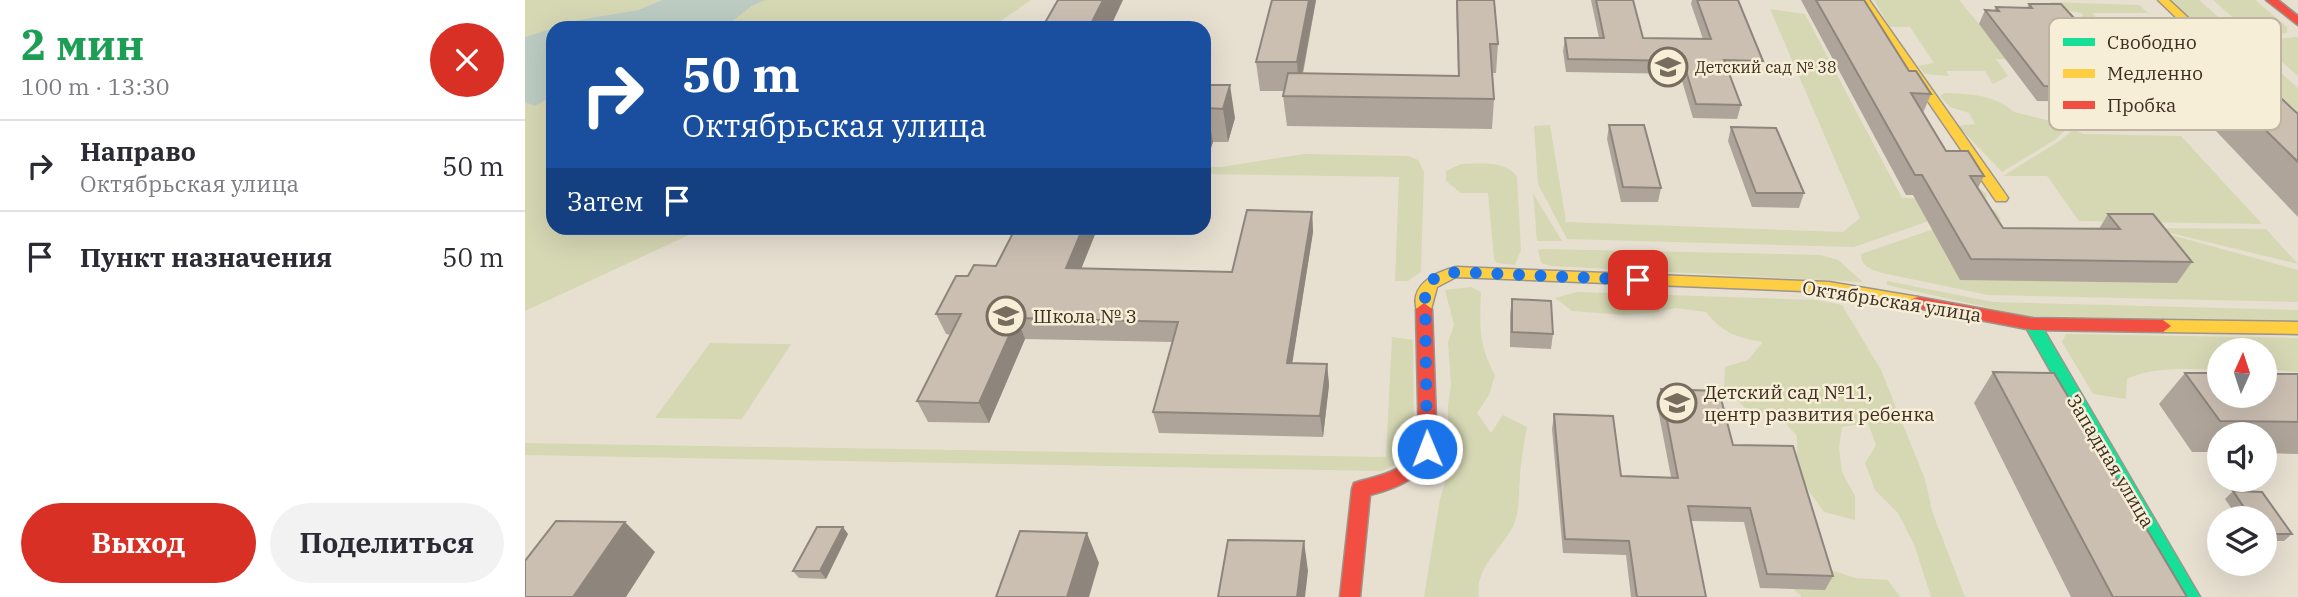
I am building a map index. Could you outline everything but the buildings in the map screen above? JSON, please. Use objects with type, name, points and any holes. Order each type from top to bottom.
[{"type":"street","points":[[1864,0],[2001,198]]},
{"type":"street","points":[[2163,0],[2182,18]]},
{"type":"street","points":[[2271,0],[2298,22]]},
{"type":"street","points":[[2281,111],[2298,127]]},
{"type":"street","name":"Октябрьская улица","points":[[1350,597],[1361,489],[1392,482],[1415,471],[1427,449],[1425,294],[1427,284],[1435,276],[1456,272],[1829,287],[2032,324],[2298,328]]},
{"type":"street","name":"Западная улица","points":[[2032,324],[2190,597]]},
{"type":"green space","points":[[525,0],[662,0],[638,10],[575,21],[546,21],[546,30],[525,37]]},
{"type":"green space","points":[[766,0],[1031,0],[1000,21],[733,21],[752,6]]},
{"type":"green space","points":[[1874,0],[1959,0],[1979,24],[2052,13],[2064,18],[2049,18],[2049,60],[1996,59],[2008,76],[1993,84],[1985,71],[1946,71],[1949,76],[1925,74],[1918,66],[1934,63],[1910,27],[1890,27]]},
{"type":"green space","points":[[2170,0],[2199,0],[2219,18],[2189,18]]},
{"type":"green space","points":[[2213,0],[2255,0],[2276,18],[2233,18]]},
{"type":"green space","points":[[2050,2],[2139,5],[2148,13],[2092,13],[2096,18],[2076,18],[2083,16],[2082,13],[2056,9]]},
{"type":"green space","points":[[1770,9],[1805,14],[1902,198],[1971,200],[1958,172],[1988,195],[1981,203],[1854,247],[1567,239],[1538,184],[1534,126],[1550,125],[1566,222],[1843,232],[1860,218]]},
{"type":"green space","points":[[2281,22],[2287,27],[2287,33],[2281,34]]},
{"type":"green space","points":[[2298,37],[2298,76],[2281,61],[2281,39]]},
{"type":"green space","points":[[2281,73],[2298,88],[2298,118],[2281,103]]},
{"type":"green space","points":[[1944,93],[1990,98],[2014,112],[2049,121],[2049,130],[2066,130],[2056,139],[2002,172],[1958,126],[1975,124],[1969,113],[1950,107],[1940,96]]},
{"type":"green space","points":[[546,98],[546,235],[689,235],[525,311],[525,102]]},
{"type":"green space","points":[[2073,130],[2083,134],[2181,136],[2262,224],[2079,221],[2047,176],[2003,176]]},
{"type":"green space","points":[[1304,154],[1409,156],[1418,160],[1424,171],[1421,272],[1408,281],[1395,281],[1399,177],[1211,174],[1211,167]]},
{"type":"green space","points":[[1461,164],[1499,165],[1517,177],[1521,250],[1515,265],[1497,263],[1494,259],[1488,193],[1461,193],[1446,181],[1446,171]]},
{"type":"green space","points":[[1533,193],[1562,241],[1537,241]]},
{"type":"green space","points":[[1995,210],[2001,219],[1983,233],[2096,234],[2089,227],[2146,228],[2298,270],[2298,302],[1988,295],[1882,273],[1867,267],[1863,262],[1861,254]]},
{"type":"green space","points":[[2150,228],[2266,229],[2298,264]]},
{"type":"green space","points":[[1538,250],[1821,255],[1838,260],[1863,282],[1551,266],[1541,263]]},
{"type":"green space","points":[[1887,281],[1993,302],[2298,310],[2298,321],[2026,316],[1887,285]]},
{"type":"green space","points":[[1471,287],[1481,292],[1483,344],[1495,375],[1489,395],[1477,413],[1491,433],[1503,415],[1527,427],[1518,510],[1511,530],[1484,569],[1480,578],[1479,597],[1424,597],[1440,499],[1448,473],[1448,406],[1451,385],[1448,342],[1454,325],[1445,290]]},
{"type":"green space","points":[[1577,292],[1817,300],[1842,305],[1881,370],[1925,479],[1932,511],[1965,597],[1931,597],[1915,547],[1898,513],[1875,490],[1865,463],[1876,445],[1868,423],[1842,427],[1839,448],[1842,472],[1855,496],[1855,520],[1824,512],[1804,484],[1797,459],[1797,436],[1780,417],[1745,408],[1724,387],[1725,367],[1748,360],[1763,342],[1731,333],[1706,312],[1675,308],[1624,315],[1572,311],[1555,298]]},
{"type":"green space","points":[[2066,334],[2298,338],[2298,372],[2277,370],[2277,338],[2207,338],[2207,370],[2172,369],[2137,375],[2127,379],[2126,399],[2093,394],[2062,342]]},
{"type":"green space","points":[[1392,337],[1413,340],[1414,455],[1382,471],[525,455],[525,443],[1386,457]]},
{"type":"green space","points":[[710,343],[791,344],[742,419],[655,418]]},
{"type":"green space","points":[[1810,563],[1855,578],[1888,580],[1900,597],[1802,597],[1778,574]]},
{"type":"shaded area","points":[[662,0],[766,0],[752,6],[733,21],[575,21],[638,10]]},
{"type":"shaded area","points":[[546,30],[546,100],[535,106],[525,102],[525,37]]},
{"type":"traffic: fast","points":[[2032,324],[2190,597]]},
{"type":"traffic: slow","points":[[1864,0],[2001,198]]},
{"type":"traffic: slow","points":[[2163,0],[2182,18]]},
{"type":"traffic: slow","points":[[2281,111],[2298,127]]},
{"type":"traffic: slow","points":[[1424,309],[1424,300],[1431,283],[1441,276],[1456,272],[1829,287],[1918,303]]},
{"type":"traffic: slow","points":[[2163,326],[2298,328]]},
{"type":"traffic: jam","points":[[2271,0],[2298,22]]},
{"type":"traffic: jam","points":[[1918,303],[2032,324],[2163,326]]},
{"type":"traffic: jam","points":[[1350,597],[1361,489],[1400,477],[1416,466],[1428,448],[1424,309]]},
{"type":"place","name":"Детский сад № 38","points":[[1668,67]]},
{"type":"place","name":"Школа № 3","points":[[1006,316]]},
{"type":"place","name":"Детский сад №11, центр развития ребенка","points":[[1677,403]]},
{"type":"route","points":[[1427,449],[1425,294],[1427,284],[1435,276],[1456,272],[1638,280]]}]
